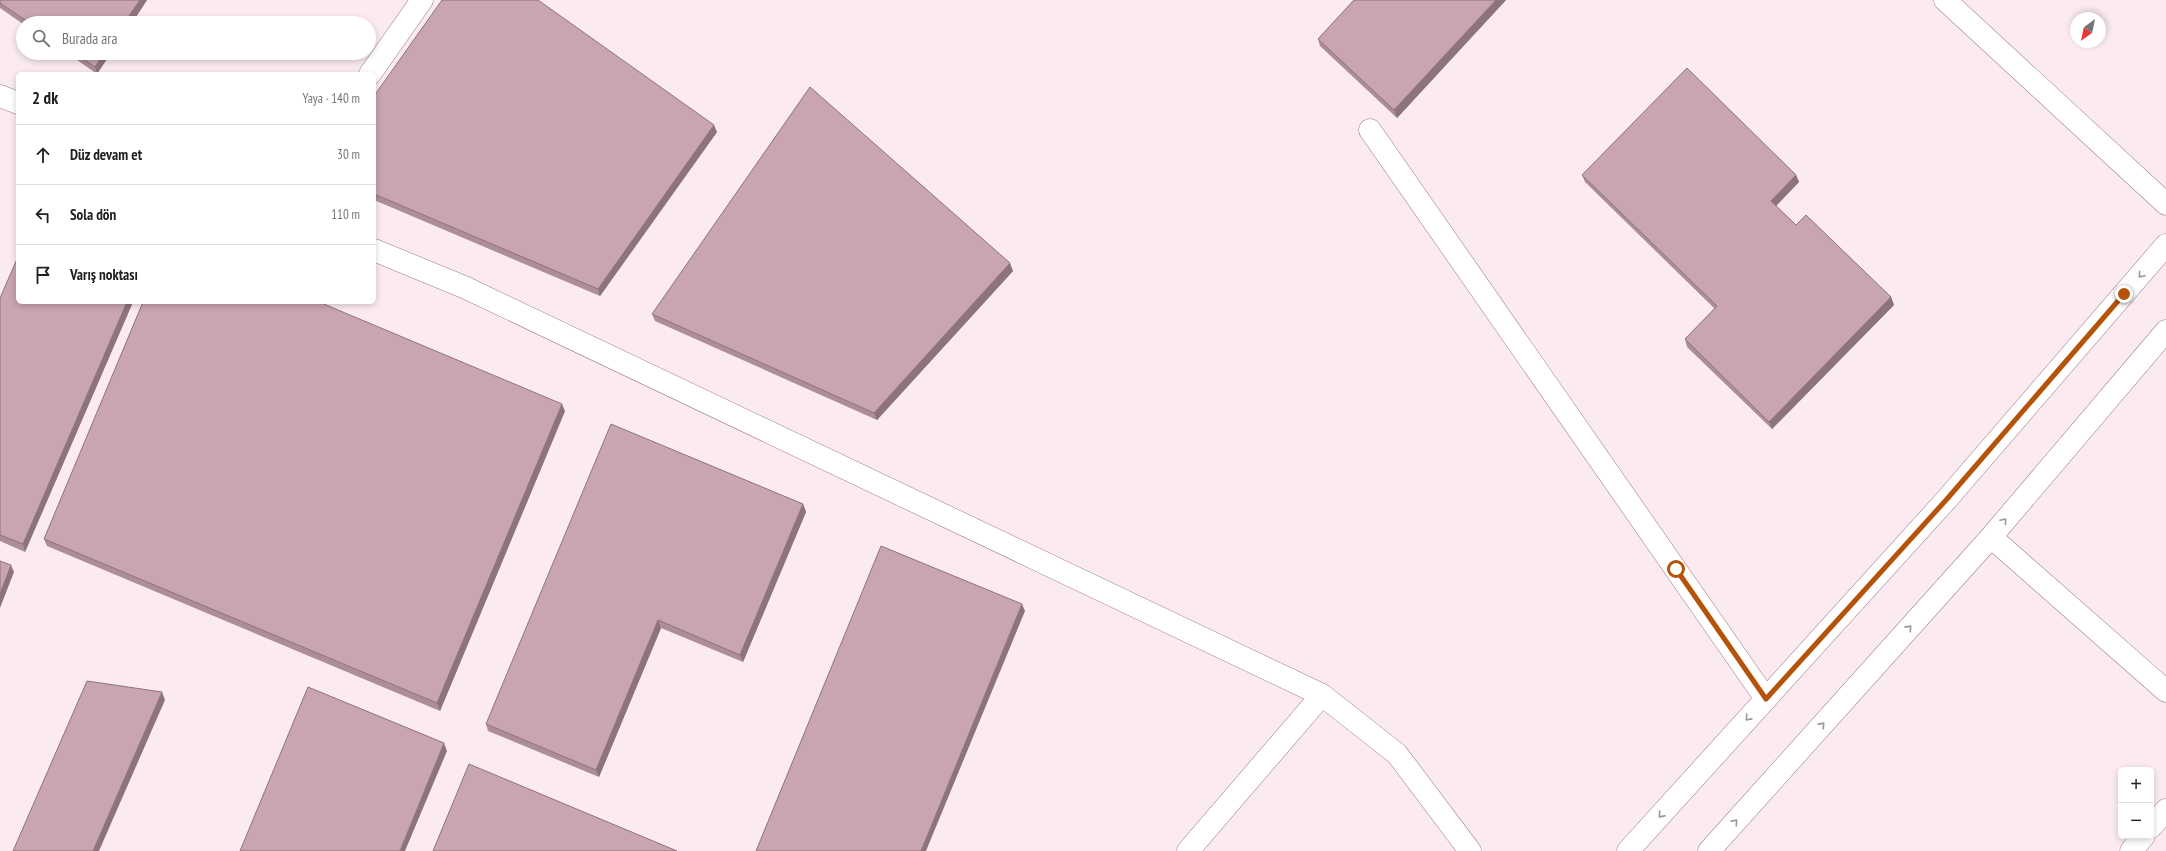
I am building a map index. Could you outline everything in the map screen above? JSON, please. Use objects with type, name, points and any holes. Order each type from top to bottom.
[{"type":"street","points":[[371,72],[422,0]]},
{"type":"street","points":[[1945,0],[2166,204]]},
{"type":"street","points":[[0,96],[16,102]]},
{"type":"street","points":[[1370,130],[1766,699]]},
{"type":"street","points":[[1628,851],[1952,493],[2166,245]]},
{"type":"street","points":[[376,251],[478,294],[1322,695],[1397,754],[1470,851]]},
{"type":"street","points":[[1709,851],[1991,537],[2166,331]]},
{"type":"street","points":[[1991,537],[2166,691]]},
{"type":"street","points":[[1188,851],[1322,695]]},
{"type":"street","points":[[2154,824],[2166,810]]},
{"type":"street","points":[[2131,851],[2141,839]]},
{"type":"building","points":[[0,0],[140,0],[129,16],[20,16],[0,3]]},
{"type":"building","points":[[442,0],[538,0],[714,125],[598,289],[376,195],[376,93]]},
{"type":"building","points":[[1354,0],[1496,0],[1394,110],[1318,39]]},
{"type":"building","points":[[85,60],[100,60],[95,67]]},
{"type":"building","points":[[1687,68],[1796,175],[1771,201],[1796,225],[1806,215],[1891,297],[1769,422],[1685,339],[1717,306],[1582,175]]},
{"type":"building","points":[[810,87],[1010,263],[874,413],[652,314]]},
{"type":"building","points":[[16,262],[16,304],[126,304],[23,544],[0,535],[0,298]]},
{"type":"building","points":[[142,304],[324,304],[562,404],[437,703],[44,539]]},
{"type":"building","points":[[611,424],[803,504],[740,655],[658,620],[596,770],[486,724]]},
{"type":"building","points":[[881,546],[1022,604],[921,851],[756,851]]},
{"type":"building","points":[[0,561],[11,565],[0,594]]},
{"type":"building","points":[[87,681],[162,692],[93,851],[13,851]]},
{"type":"building","points":[[308,687],[444,743],[400,851],[240,851]]},
{"type":"building","points":[[469,764],[677,851],[433,851]]},
{"type":"route","points":[[1676,569],[1766,699],[1947,499],[2124,294]]}]
